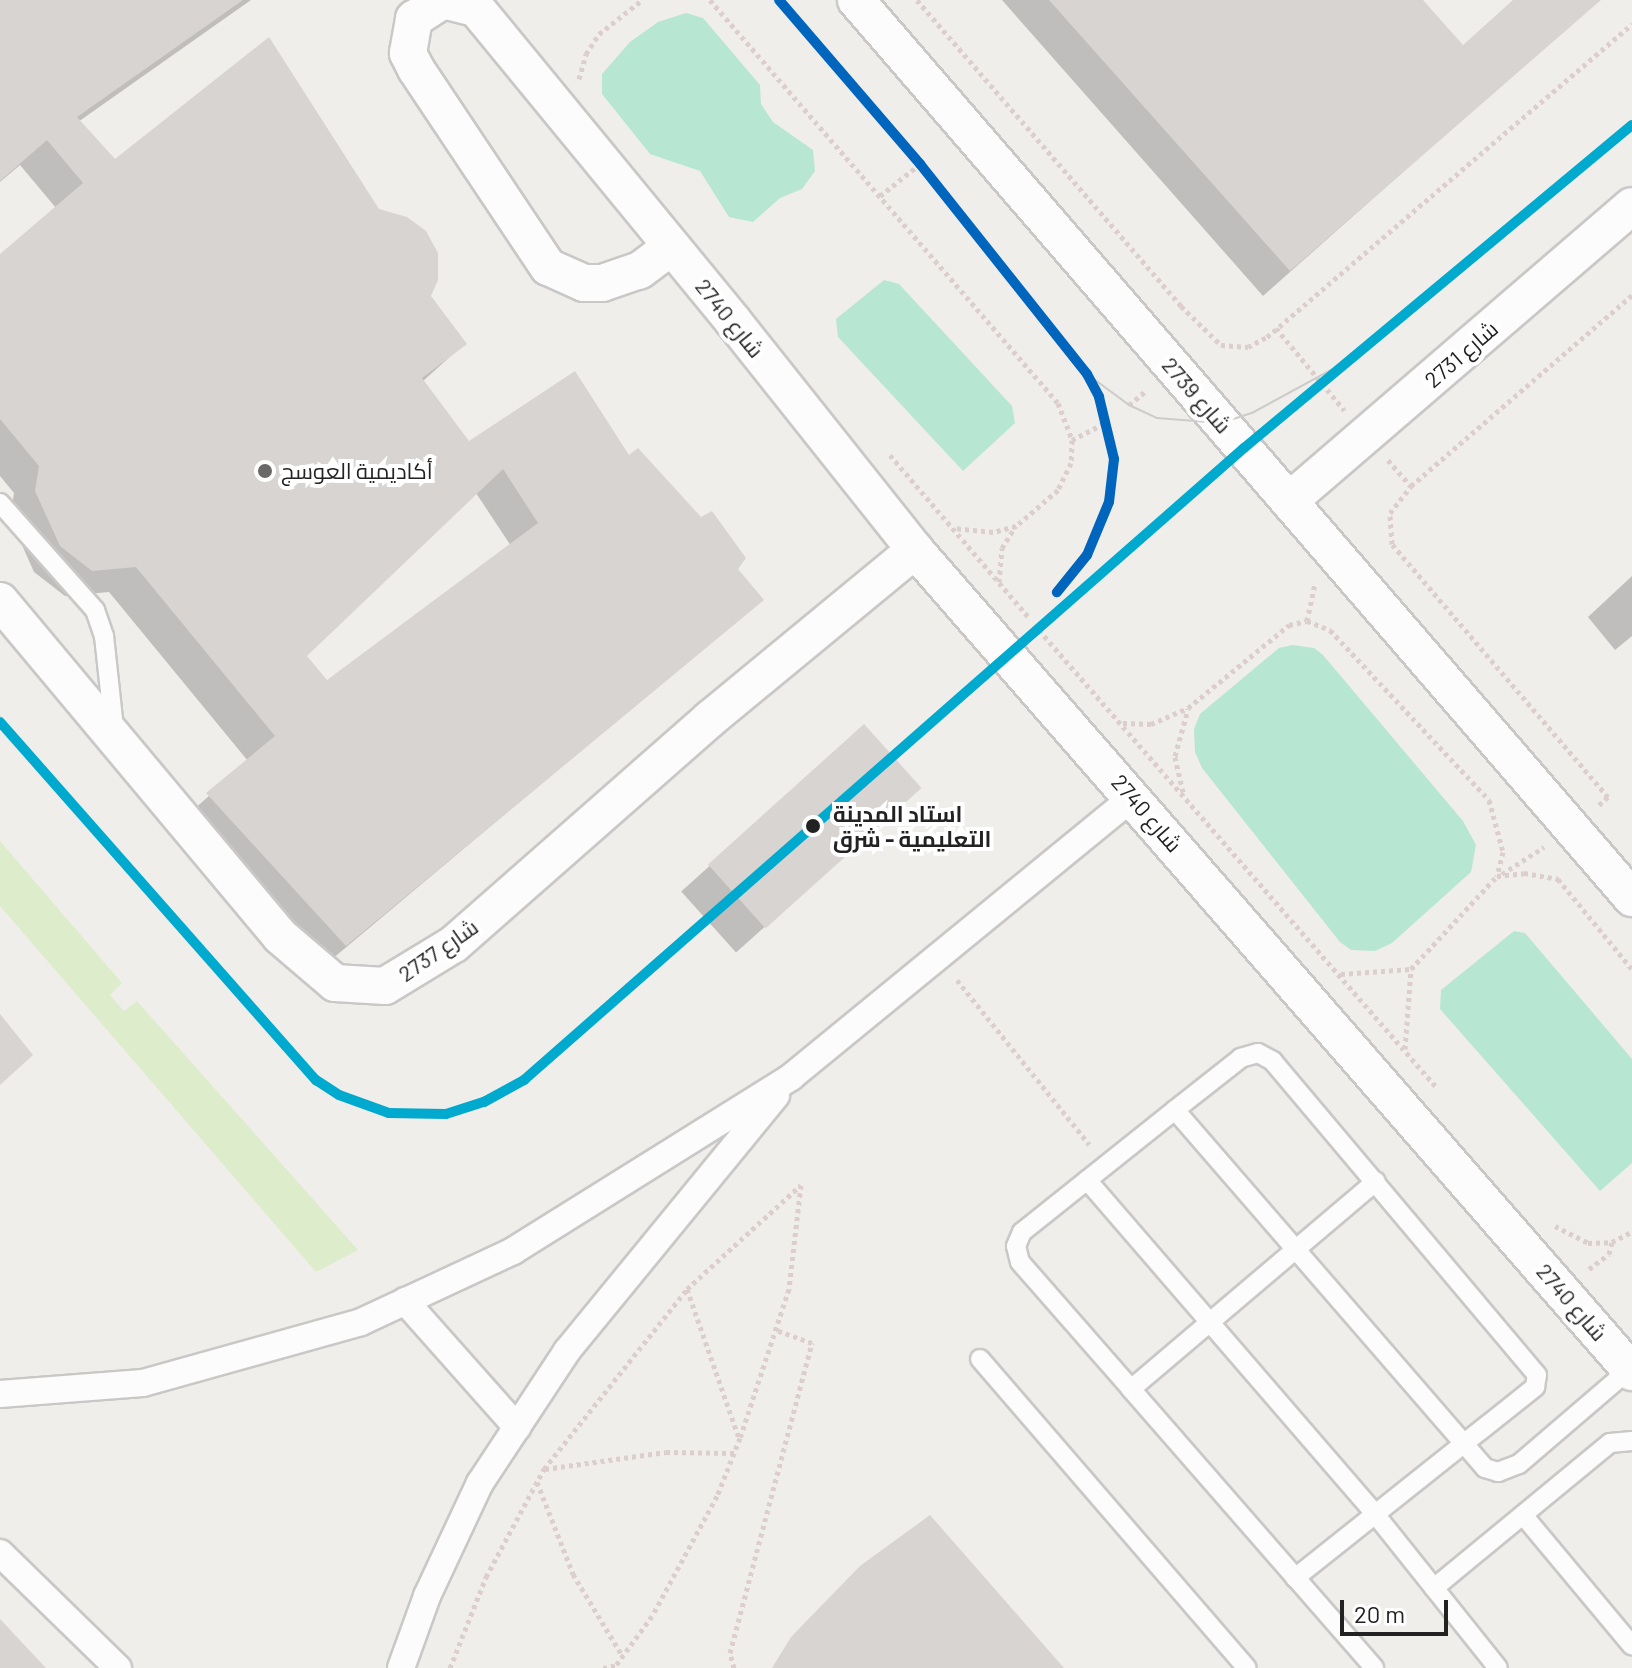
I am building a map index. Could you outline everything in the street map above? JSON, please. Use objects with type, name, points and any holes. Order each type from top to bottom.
[{"type":"street","name":"شارع 2740","points":[[671,247],[640,270],[602,283],[565,277],[534,252],[408,53],[411,27],[426,7],[443,0],[476,8],[671,247],[915,550],[1631,1370]]},
{"type":"street","name":"شارع 2739","points":[[856,0],[1573,825],[1632,898]]},
{"type":"street","name":"شارع 2731","points":[[1289,501],[1632,206]]},
{"type":"street","name":"شارع 2737","points":[[0,601],[114,731],[280,936],[335,983],[385,986],[454,944],[710,719],[915,550]]},
{"type":"street","points":[[0,1394],[143,1383],[361,1322],[513,1251],[791,1077],[1133,797]]},
{"type":"street","points":[[401,1668],[427,1596],[480,1483],[567,1351],[791,1077]]},
{"type":"street","points":[[405,1301],[517,1427]]},
{"type":"street","points":[[0,1553],[118,1668]]},
{"type":"lane","points":[[0,503],[95,610],[104,636],[114,731]]},
{"type":"lane","points":[[1295,1578],[1535,1387],[1537,1375],[1273,1061],[1258,1053],[1241,1058],[1087,1180],[1022,1232],[1016,1246],[1020,1262],[1295,1578],[1374,1668]]},
{"type":"lane","points":[[1175,1110],[1461,1445],[1485,1468],[1498,1472],[1519,1464],[1631,1370]]},
{"type":"lane","points":[[1087,1180],[1375,1514],[1498,1668]]},
{"type":"lane","points":[[1131,1389],[1376,1181]]},
{"type":"lane","points":[[980,1359],[1247,1668]]},
{"type":"lane","points":[[1434,1588],[1610,1443],[1632,1441]]},
{"type":"lane","points":[[1523,1515],[1632,1646]]},
{"type":"path","points":[[584,93],[579,79],[586,54],[599,34],[642,0]]},
{"type":"path","points":[[710,0],[1058,403],[1072,440],[1071,463],[1058,490],[1016,526],[1002,548],[999,583]]},
{"type":"path","points":[[917,0],[1181,306],[1221,345],[1248,347],[1267,337],[1632,24]]},
{"type":"path","points":[[880,196],[920,164]]},
{"type":"path","points":[[1340,974],[1390,975],[1411,969],[1497,876],[1573,825],[1608,797],[1392,544],[1390,513],[1411,486],[1632,295]]},
{"type":"path","points":[[1072,440],[1109,421]]},
{"type":"path","points":[[1016,526],[993,532],[952,527],[1030,619]]},
{"type":"path","points":[[1122,723],[1151,724],[1188,708],[1274,633],[1307,621],[1330,630],[1489,800],[1503,852],[1497,876]]},
{"type":"path","points":[[1039,630],[1445,1097]]},
{"type":"path","points":[[1183,793],[1175,756],[1188,708]]},
{"type":"path","points":[[1497,876],[1524,873],[1558,879],[1632,969]]},
{"type":"path","points":[[938,958],[1106,1165]]},
{"type":"path","points":[[1405,1050],[1411,969]]},
{"type":"path","points":[[450,1668],[486,1577],[544,1469],[687,1289],[801,1185],[789,1289],[734,1453],[688,1550],[623,1657],[616,1667],[603,1668]]},
{"type":"path","points":[[1545,1214],[1555,1226],[1588,1243],[1612,1242],[1632,1232]]},
{"type":"path","points":[[687,1289],[740,1438]]},
{"type":"path","points":[[734,1668],[730,1653],[812,1343],[776,1330]]},
{"type":"path","points":[[544,1469],[666,1452],[734,1453]]},
{"type":"path","points":[[537,1482],[573,1574],[623,1657]]},
{"type":"green space","points":[[686,13],[703,18],[760,85],[761,104],[773,122],[813,150],[815,171],[802,189],[780,198],[753,222],[729,217],[700,171],[650,154],[602,94],[602,74],[630,42],[658,22]]},
{"type":"green space","points":[[884,280],[899,284],[1012,406],[1015,423],[963,471],[838,337],[836,319]]},
{"type":"green space","points":[[1292,645],[1314,648],[1323,655],[1463,821],[1476,845],[1471,872],[1392,943],[1375,951],[1351,950],[1340,942],[1202,768],[1195,752],[1194,729],[1200,714],[1279,648]]},
{"type":"green space","points":[[0,841],[122,983],[110,995],[124,1011],[137,1001],[358,1250],[316,1272],[0,906]]},
{"type":"green space","points":[[1514,931],[1525,933],[1632,1059],[1632,1163],[1600,1191],[1440,1009],[1441,990]]},
{"type":"building","name":"أكاديمية العوسج","points":[[0,0],[243,0],[77,117],[115,159],[269,37],[379,209],[407,217],[426,231],[438,253],[438,280],[431,296],[467,344],[422,378],[469,441],[575,371],[629,455],[638,448],[701,517],[712,511],[746,558],[738,569],[764,600],[346,946],[206,793],[275,736],[136,567],[92,571],[60,546],[35,491],[39,466],[0,419],[0,254],[83,183],[47,140],[0,181]],"holes":[[[503,469],[538,523],[327,680],[307,656]]]},
{"type":"building","points":[[1049,0],[1423,0],[1463,45],[1513,0],[1601,0],[1290,271]]},
{"type":"building","points":[[864,724],[922,788],[765,928],[708,865]]},
{"type":"building","points":[[0,1014],[33,1055],[0,1085]]},
{"type":"building","points":[[930,1515],[1064,1668],[772,1668],[791,1637],[860,1566]]},
{"type":"building","points":[[0,1619],[46,1668],[0,1668]]},
{"type":"tram line","points":[[1087,374],[1129,405],[1157,418],[1221,423],[1252,413],[1364,352]]},
{"type":"transit line","points":[[779,0],[920,164],[1087,374],[1099,397],[1114,459],[1109,502],[1087,555],[1057,592]]},
{"type":"transit line","points":[[0,722],[316,1080],[339,1095],[389,1113],[446,1114],[484,1102],[524,1080],[1244,448],[1632,125]]},
{"type":"place","name":"أكاديمية العوسج","points":[[265,471]]},
{"type":"place","name":"استاد المدينة التعليمية - شرق","points":[[813,826]]}]
